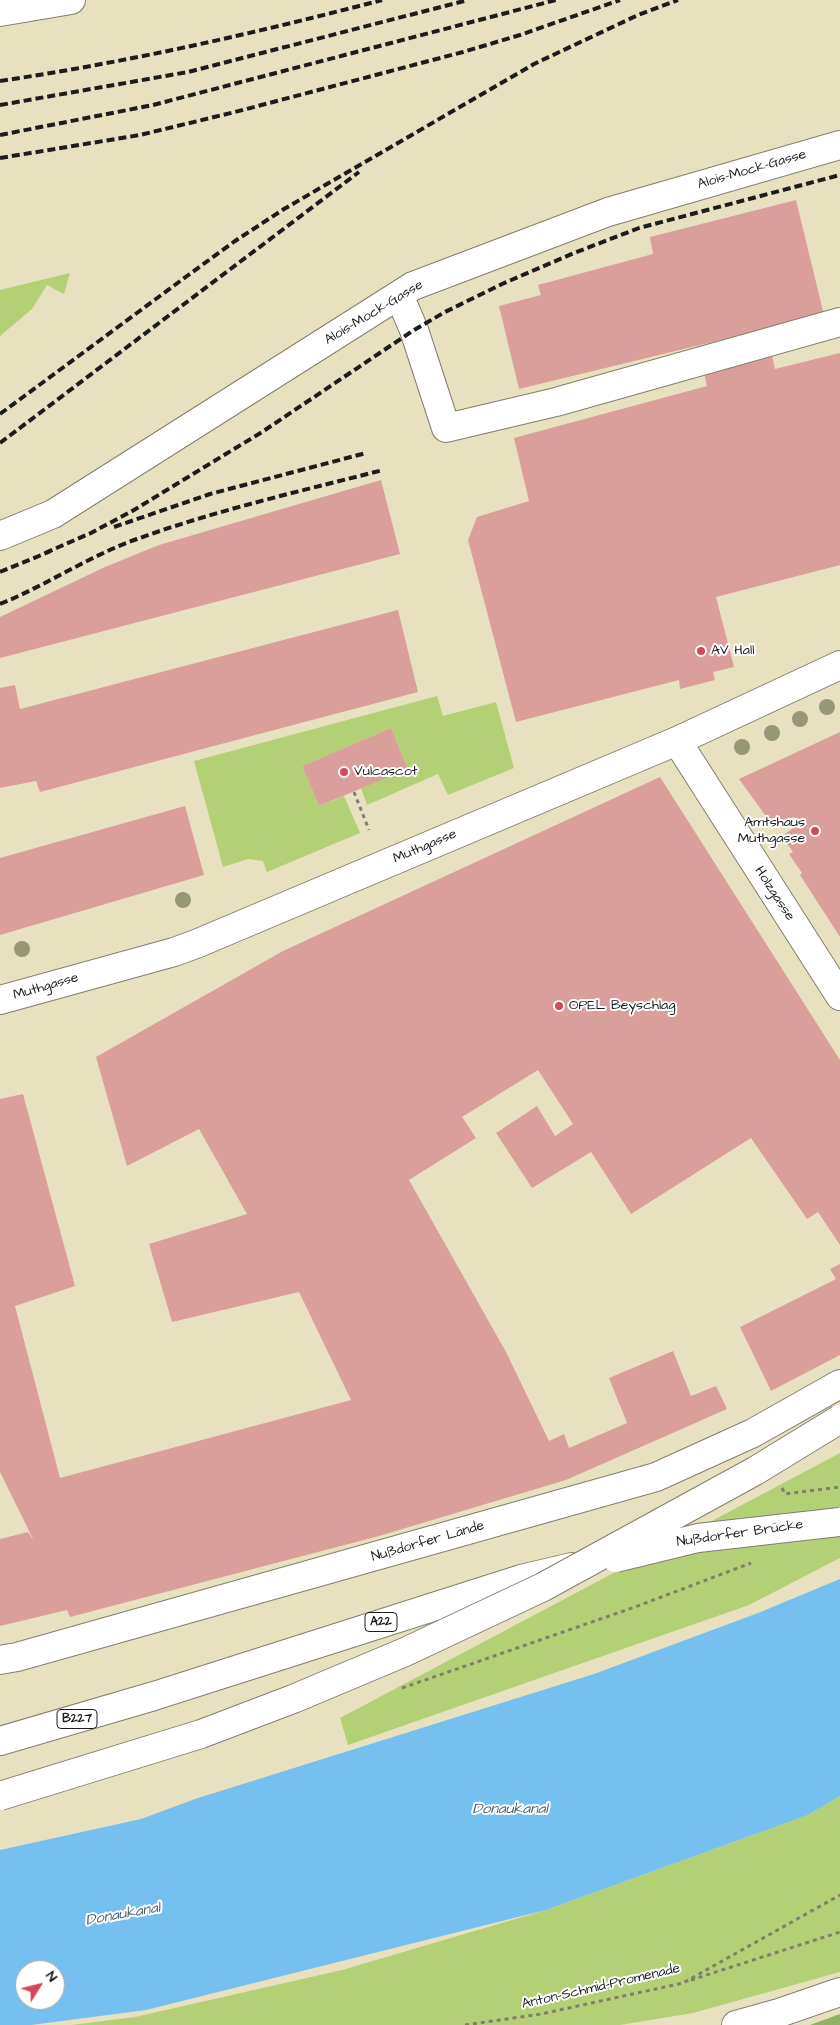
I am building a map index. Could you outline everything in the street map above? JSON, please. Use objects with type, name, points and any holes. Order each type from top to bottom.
[{"type":"main road","points":[[0,12],[71,0]]},
{"type":"main road","name":"Alois-Mock-Gasse","points":[[0,536],[53,514],[413,286],[608,212],[840,145]]},
{"type":"main road","points":[[399,295],[414,330],[446,428],[556,402],[840,322]]},
{"type":"main road","name":"Muthgasse","points":[[0,1000],[174,952],[196,944],[676,741],[840,665]]},
{"type":"main road","name":"Holzgasse","points":[[676,741],[840,996]]},
{"type":"main road","name":"Nußdorfer Lände","points":[[0,1660],[17,1657],[220,1601],[656,1477],[753,1433],[840,1384]]},
{"type":"main road","points":[[0,1796],[201,1734],[293,1699],[405,1652],[543,1587],[755,1471],[840,1419]]},
{"type":"main road","name":"Nußdorfer Brücke","points":[[154,1696],[521,1579],[698,1538],[840,1522]]},
{"type":"main road","name":"B227","points":[[0,1741],[154,1696]]},
{"type":"main road","points":[[736,2025],[779,2013],[840,1992]]},
{"type":"path","points":[[354,792],[369,830]]},
{"type":"path","name":"Anton-Schmid-Promenade","points":[[465,2025],[541,2014],[683,1982],[840,1895]]},
{"type":"path","points":[[683,1982],[840,1932]]},
{"type":"green space","points":[[70,273],[64,294],[47,285],[32,309],[0,336],[0,290]]},
{"type":"green space","points":[[437,696],[443,716],[496,702],[514,768],[448,795],[438,774],[367,805],[361,788],[408,769],[391,728],[302,766],[319,806],[344,796],[360,833],[267,872],[263,861],[248,859],[223,867],[194,761]]},
{"type":"green space","points":[[840,1453],[840,1558],[749,1605],[348,1745],[340,1718]]},
{"type":"green space","points":[[840,1796],[840,1972],[693,2013],[620,2025],[71,2025],[135,2017],[342,1970],[546,1910],[808,1815]]},
{"type":"green space","points":[[840,2014],[840,2025],[810,2025]]},
{"type":"water","name":"Donaukanal","points":[[840,1579],[840,1796],[808,1815],[546,1910],[146,2010],[31,2025],[0,2025],[0,1850],[141,1819],[195,1799],[594,1674],[758,1613]]},
{"type":"building","points":[[796,200],[824,315],[519,389],[499,306],[541,295],[538,285],[653,254],[650,237]]},
{"type":"building","points":[[771,351],[775,369],[840,353],[840,565],[716,597],[734,667],[713,672],[715,680],[680,689],[679,680],[516,722],[468,540],[477,517],[529,501],[514,438],[707,386],[703,368]]},
{"type":"building","points":[[381,480],[400,554],[0,658],[0,617],[105,567],[159,545]]},
{"type":"building","points":[[398,610],[418,692],[40,792],[36,781],[0,788],[0,688],[15,685],[20,709]]},
{"type":"building","points":[[391,728],[408,769],[319,806],[302,766]]},
{"type":"building","name":"Amtshaus Muthgasse","points":[[840,732],[840,937],[800,875],[802,873],[789,854],[793,852],[782,836],[799,824],[794,817],[773,826],[739,779]]},
{"type":"building","points":[[660,777],[840,1060],[840,1245],[818,1212],[807,1219],[751,1138],[631,1214],[591,1152],[532,1188],[496,1133],[537,1106],[555,1136],[573,1124],[538,1070],[462,1117],[476,1138],[409,1180],[506,1352],[549,1441],[564,1434],[569,1448],[627,1423],[609,1378],[673,1351],[691,1396],[716,1386],[727,1409],[566,1480],[379,1536],[70,1617],[67,1610],[0,1626],[0,1539],[28,1532],[34,1541],[0,1472],[0,1099],[23,1094],[75,1286],[15,1306],[60,1478],[351,1400],[299,1292],[172,1322],[149,1244],[247,1214],[199,1129],[127,1166],[96,1057],[283,951]]},
{"type":"building","points":[[185,806],[204,875],[0,935],[0,858]]},
{"type":"building","points":[[840,1264],[840,1355],[771,1391],[740,1327],[836,1279],[830,1269]]},
{"type":"railway","points":[[0,81],[192,46],[382,0]]},
{"type":"railway","points":[[0,105],[188,72],[468,0]]},
{"type":"railway","points":[[0,135],[153,105],[556,0]]},
{"type":"railway","points":[[0,158],[140,135],[235,112],[463,52],[520,35],[620,0]]},
{"type":"railway","points":[[0,414],[235,241],[284,209],[534,64],[638,15],[678,0]]},
{"type":"railway","points":[[0,443],[359,172]]},
{"type":"railway","points":[[45,553],[91,533],[134,510],[262,432],[414,330],[445,312],[502,284],[639,228],[840,175]]},
{"type":"railway","points":[[114,527],[210,494],[366,453]]},
{"type":"railway","points":[[0,604],[137,539],[228,510],[383,470]]},
{"type":"railway","points":[[0,572],[51,551]]},
{"type":"place","name":"AV Hall","points":[[701,651]]},
{"type":"place","name":"Vulcascot","points":[[344,772]]},
{"type":"place","name":"Amtshaus Muthgasse","points":[[815,831]]},
{"type":"place","name":"OPEL Beyschlag","points":[[559,1006]]}]
